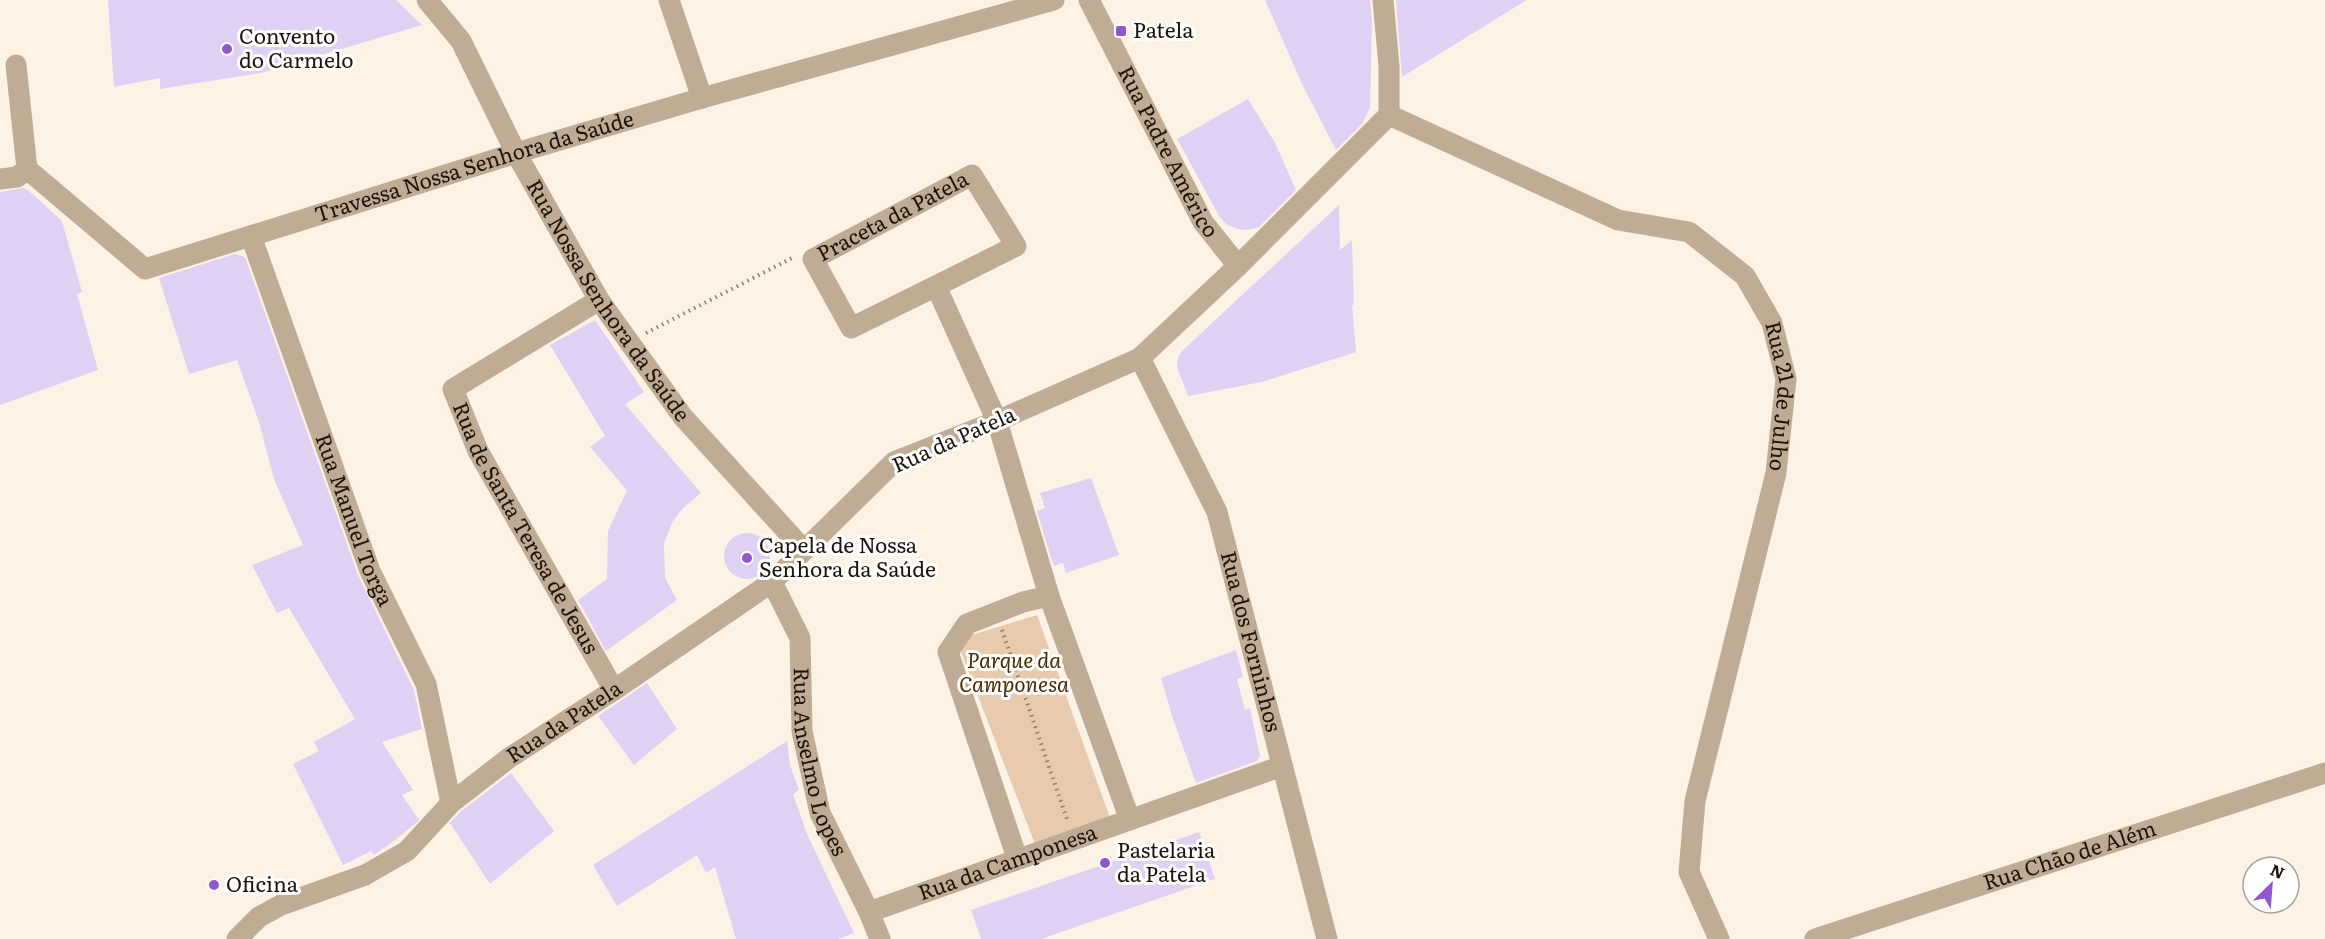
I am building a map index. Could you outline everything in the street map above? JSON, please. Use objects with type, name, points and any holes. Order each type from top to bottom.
[{"type":"street","name":"Rua Nossa Senhora da Saúde","points":[[427,0],[461,41],[516,153],[599,300],[683,417],[803,549]]},
{"type":"street","points":[[669,0],[702,98]]},
{"type":"street","name":"Travessa Nossa Senhora da Saúde","points":[[27,169],[145,269],[516,153],[702,98],[1054,0]]},
{"type":"street","name":"Rua Padre Américo","points":[[1089,0],[1203,222],[1238,266]]},
{"type":"street","points":[[1383,0],[1389,66],[1389,115]]},
{"type":"street","points":[[0,179],[17,177],[27,169],[16,65]]},
{"type":"street","name":"Rua da Patela","points":[[237,939],[259,917],[281,905],[365,875],[407,851],[451,803],[509,758],[614,690],[772,582],[894,462],[997,421],[1140,358],[1238,266],[1389,115]]},
{"type":"street","name":"Rua 21 de Julho","points":[[1389,115],[1618,220],[1689,232],[1745,276],[1772,323],[1786,379],[1776,473],[1695,801],[1689,872],[1719,939]]},
{"type":"street","name":"Praceta da Patela","points":[[972,175],[1016,246],[936,286],[851,328],[813,259],[972,175]]},
{"type":"street","name":"Rua Manuel Torga","points":[[251,236],[370,571],[426,684],[451,803]]},
{"type":"street","points":[[936,286],[997,421],[1049,596],[1130,820]]},
{"type":"street","name":"Rua de Santa Teresa de Jesus","points":[[599,300],[453,389],[478,451],[614,690]]},
{"type":"street","name":"Rua dos Forninhos","points":[[1140,358],[1217,512],[1327,939]]},
{"type":"street","name":"Rua Anselmo Lopes","points":[[772,582],[800,638],[802,731],[820,813],[880,939]]},
{"type":"street","points":[[1017,858],[948,652],[967,624],[1023,602],[1049,596]]},
{"type":"street","name":"Rua da Camponesa","points":[[869,912],[1282,766]]},
{"type":"street","name":"Rua Chão de Além","points":[[1815,939],[2325,773]]},
{"type":"path","points":[[629,342],[797,255]]},
{"type":"path","points":[[996,612],[1074,839]]},
{"type":"green space","name":"Parque da Camponesa","points":[[1037,615],[1113,826],[1038,852],[961,652],[968,636]]},
{"type":"building","name":"Convento do Carmelo","points":[[108,0],[396,0],[422,25],[261,73],[160,89],[160,78],[114,87]]},
{"type":"building","points":[[1265,0],[1370,0],[1372,23],[1370,108],[1362,124],[1336,150],[1302,84]]},
{"type":"building","points":[[1396,0],[1527,0],[1402,77]]},
{"type":"building","points":[[1248,99],[1275,143],[1296,190],[1259,227],[1248,230],[1237,229],[1226,224],[1219,216],[1177,139]]},
{"type":"building","points":[[23,188],[62,221],[82,292],[77,294],[98,370],[0,405],[0,192]]},
{"type":"building","points":[[1339,205],[1340,250],[1352,240],[1354,306],[1352,304],[1356,352],[1262,382],[1188,396],[1177,367],[1178,357],[1182,351]]},
{"type":"building","points":[[235,254],[245,257],[358,575],[414,690],[422,729],[382,742],[413,790],[402,795],[419,820],[374,855],[371,851],[343,865],[293,764],[319,751],[314,742],[355,719],[289,608],[277,613],[252,565],[303,545],[274,479],[259,422],[237,360],[189,374],[159,278]]},
{"type":"building","points":[[595,320],[644,392],[625,404],[701,493],[683,508],[673,521],[664,543],[665,578],[677,600],[606,651],[578,600],[607,579],[608,531],[627,490],[590,447],[605,436],[550,345]]},
{"type":"building","points":[[1091,478],[1119,555],[1066,573],[1063,563],[1054,566],[1051,558],[1037,511],[1045,508],[1040,493]]},
{"type":"building","name":"Capela de Nossa Senhora da Saúde","points":[[747,533],[763,540],[770,556],[763,572],[747,579],[731,572],[724,556],[731,540]]},
{"type":"building","points":[[1236,650],[1243,677],[1237,679],[1245,710],[1250,708],[1260,756],[1257,761],[1196,783],[1161,678]]},
{"type":"building","points":[[647,683],[677,729],[634,765],[598,716]]},
{"type":"building","points":[[787,741],[790,765],[799,790],[793,794],[807,834],[854,933],[838,939],[736,939],[715,867],[706,873],[697,855],[617,906],[593,865]]},
{"type":"building","points":[[511,773],[554,831],[490,884],[450,823],[460,812]]},
{"type":"building","points":[[1199,832],[1215,879],[1041,939],[981,939],[971,910]]},
{"type":"place","name":"Patela","points":[[1121,31]]},
{"type":"place","name":"Convento do Carmelo","points":[[227,49]]},
{"type":"place","name":"Capela de Nossa Senhora da Saúde","points":[[747,558]]},
{"type":"place","name":"Pastelaria da Patela","points":[[1105,863]]},
{"type":"place","name":"Oficina","points":[[214,885]]}]
